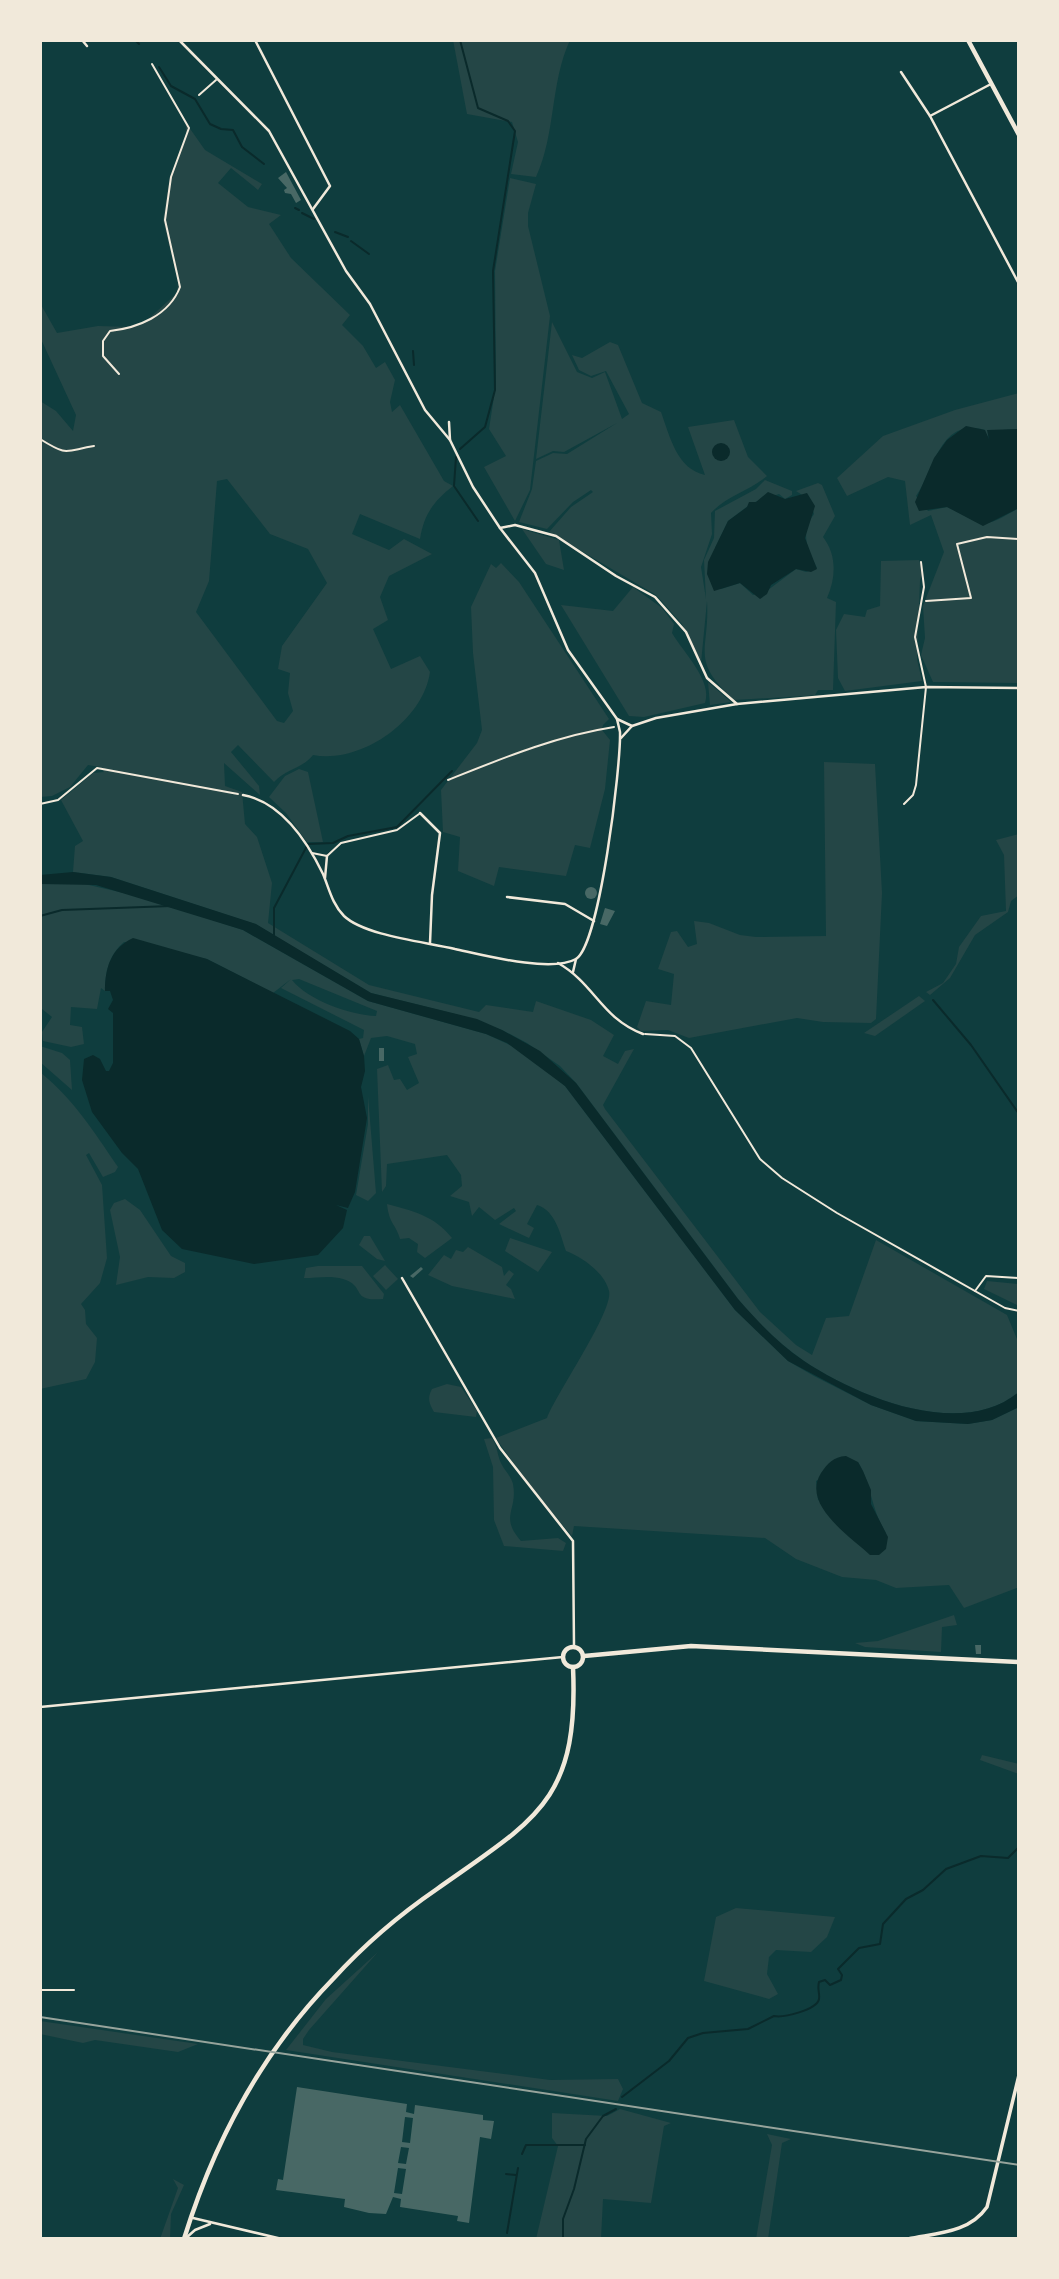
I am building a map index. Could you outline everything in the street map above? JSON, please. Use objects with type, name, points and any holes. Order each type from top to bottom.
[{"type":"main road","points":[[967,41],[1019,135]]},
{"type":"main road","points":[[574,1646],[580,1649],[583,1656],[581,1664],[573,1667],[566,1664],[563,1657],[566,1649],[574,1646]]},
{"type":"main road","points":[[583,1656],[691,1646],[1019,1662]]},
{"type":"main road","points":[[185,2239],[191,2217],[226,2131],[278,2045],[331,1980],[381,1932],[430,1894],[507,1842],[534,1817],[558,1782],[567,1752],[573,1667]]},
{"type":"street","points":[[82,40],[87,46]]},
{"type":"street","points":[[179,40],[216,80],[270,131],[351,278],[370,303],[425,410],[450,440],[473,487],[500,528],[536,573],[568,650],[617,719],[620,738],[601,895],[594,921],[583,950],[576,959],[573,972]]},
{"type":"street","points":[[255,40],[330,187],[313,209]]},
{"type":"street","points":[[901,72],[930,116],[1019,284]]},
{"type":"street","points":[[930,116],[991,84]]},
{"type":"street","points":[[449,422],[450,440]]},
{"type":"street","points":[[500,528],[515,525],[556,536],[616,576],[655,597],[686,632],[707,678],[737,704]]},
{"type":"street","points":[[620,738],[632,726],[737,704],[926,687],[1019,688]]},
{"type":"street","points":[[617,719],[632,726]]},
{"type":"street","points":[[243,795],[265,802],[278,810],[312,853],[325,878]]},
{"type":"street","points":[[420,813],[440,834],[432,895],[430,943]]},
{"type":"street","points":[[327,856],[327,889],[338,909],[351,921],[430,943],[518,961],[558,963],[576,959]]},
{"type":"street","points":[[507,897],[565,904],[594,921]]},
{"type":"street","points":[[558,963],[573,972],[610,1015],[643,1034]]},
{"type":"street","points":[[402,1278],[500,1448],[573,1541],[576,1551],[574,1646]]},
{"type":"street","points":[[40,1707],[563,1657]]},
{"type":"street","points":[[908,2239],[961,2228],[976,2221],[987,2207],[1019,2075]]},
{"type":"street","points":[[191,2217],[282,2239]]},
{"type":"street","points":[[185,2239],[195,2230],[213,2223]]},
{"type":"lane","points":[[199,95],[216,80]]},
{"type":"lane","points":[[904,804],[913,795],[916,785],[926,687],[915,637],[922,601],[924,572],[921,562]]},
{"type":"lane","points":[[312,853],[327,856],[341,843],[397,830],[420,813]]},
{"type":"lane","points":[[40,1990],[74,1990]]},
{"type":"path","points":[[119,374],[103,355],[103,341],[110,331],[144,324],[173,299],[180,287],[165,220],[171,177],[189,128],[152,64]]},
{"type":"path","points":[[40,439],[71,454],[94,446]]},
{"type":"path","points":[[922,601],[971,598],[957,544],[987,537],[1019,539]]},
{"type":"path","points":[[448,780],[515,752],[582,732],[619,726]]},
{"type":"path","points":[[40,804],[58,800],[97,768],[243,795]]},
{"type":"path","points":[[643,1034],[675,1036],[691,1048],[760,1159],[772,1171],[837,1213],[975,1291],[1019,1311]]},
{"type":"path","points":[[975,1291],[986,1276],[1019,1278]]},
{"type":"shaded area","points":[[453,40],[570,40],[559,74],[547,144],[536,177],[511,174],[518,142],[512,122],[467,114]]},
{"type":"shaded area","points":[[186,123],[205,150],[262,184],[258,190],[231,168],[218,183],[248,207],[281,215],[269,224],[291,258],[350,315],[342,325],[363,346],[376,368],[385,362],[395,380],[390,402],[392,412],[400,405],[444,481],[453,486],[431,509],[420,539],[360,514],[352,534],[389,550],[404,539],[432,554],[389,576],[380,597],[388,620],[373,629],[391,669],[420,656],[430,672],[416,707],[403,722],[369,746],[351,753],[313,755],[274,782],[238,745],[231,752],[259,786],[260,795],[224,763],[225,786],[242,792],[245,824],[257,837],[272,883],[268,923],[369,985],[479,1012],[486,1005],[533,1012],[536,1001],[591,1020],[614,1035],[603,1056],[618,1064],[625,1051],[634,1049],[603,1105],[605,1109],[760,1312],[796,1345],[812,1355],[826,1318],[849,1316],[876,1240],[1007,1315],[1019,1344],[1019,1392],[995,1406],[969,1412],[940,1413],[880,1399],[826,1375],[786,1348],[753,1316],[576,1083],[560,1066],[527,1043],[502,1030],[455,1014],[371,993],[255,924],[111,877],[73,872],[75,846],[83,841],[61,800],[93,773],[104,772],[100,767],[88,765],[70,787],[52,796],[40,797],[40,401],[56,411],[73,431],[76,415],[40,337],[40,303],[57,333],[98,326],[130,327],[146,321],[177,293],[178,282],[163,220],[170,176],[186,136]],"holes":[[[227,479],[270,534],[308,549],[327,583],[282,646],[278,669],[290,673],[288,693],[293,711],[284,723],[277,721],[196,612],[209,581],[217,481]]]},
{"type":"shaded area","points":[[510,178],[536,184],[528,213],[528,226],[550,316],[530,490],[515,521],[484,467],[506,456],[489,429],[496,384],[495,271]]},
{"type":"shaded area","points":[[552,322],[577,372],[592,378],[605,372],[622,419],[629,414],[606,371],[591,376],[579,370],[572,355],[582,358],[610,342],[618,345],[642,403],[661,412],[676,451],[695,472],[705,475],[688,427],[734,420],[748,457],[767,476],[711,513],[712,534],[701,567],[706,599],[704,560],[714,538],[715,511],[756,489],[765,480],[792,491],[792,495],[785,499],[779,494],[752,503],[728,521],[715,548],[721,589],[740,583],[753,595],[768,590],[796,569],[806,572],[817,568],[810,554],[806,535],[814,514],[810,500],[796,491],[818,483],[822,485],[835,516],[823,537],[831,551],[834,567],[827,598],[836,602],[833,690],[818,690],[815,695],[734,700],[720,686],[706,664],[707,601],[701,663],[682,624],[656,595],[549,532],[571,507],[593,492],[591,490],[573,502],[547,529],[519,522],[532,489],[536,461],[553,453],[567,454],[617,423],[564,452],[553,451],[536,459]]},
{"type":"shaded area","points":[[1019,393],[1019,429],[988,431],[987,460],[985,430],[970,428],[957,431],[940,448],[916,496],[928,511],[947,507],[982,523],[995,521],[1019,508],[1019,683],[933,682],[921,655],[925,638],[923,606],[944,552],[931,515],[910,525],[905,481],[888,477],[847,496],[837,478],[883,436],[955,410]]},
{"type":"shaded area","points":[[966,426],[985,430],[989,439],[987,430],[1019,429],[1019,508],[983,526],[947,507],[919,511],[915,502],[934,458],[947,440]]},
{"type":"shaded area","points":[[717,443],[725,443],[730,452],[728,459],[717,461],[712,456],[712,448]]},
{"type":"shaded area","points":[[768,492],[785,499],[807,493],[815,506],[805,538],[817,569],[811,572],[796,569],[771,585],[767,594],[760,599],[740,583],[714,591],[707,574],[708,562],[728,521],[747,507],[749,502],[756,502]]},
{"type":"shaded area","points":[[522,529],[559,540],[564,570],[546,564]]},
{"type":"shaded area","points":[[919,560],[923,571],[920,581],[917,659],[922,681],[845,691],[838,678],[836,630],[844,614],[865,617],[867,610],[880,606],[881,561]]},
{"type":"shaded area","points":[[501,563],[519,582],[609,719],[602,730],[610,740],[605,789],[590,848],[575,845],[566,876],[499,867],[494,886],[458,871],[460,837],[443,832],[441,790],[477,743],[482,730],[473,653],[471,607],[491,564],[496,568]]},
{"type":"shaded area","points":[[633,587],[662,608],[674,624],[672,633],[705,685],[705,703],[644,717],[629,716],[561,605],[613,611]]},
{"type":"shaded area","points":[[708,682],[731,702],[710,705]]},
{"type":"shaded area","points":[[824,762],[875,764],[882,893],[876,1019],[871,1023],[823,1022],[797,1018],[689,1038],[668,1030],[641,1031],[637,1027],[646,1001],[671,1005],[674,974],[658,969],[671,932],[677,931],[688,947],[697,944],[694,921],[756,937],[826,936]]},
{"type":"shaded area","points":[[299,769],[308,772],[323,842],[307,842],[286,813],[269,797],[285,776]]},
{"type":"shaded area","points":[[1019,834],[1019,895],[1011,901],[1008,912],[975,935],[950,978],[930,995],[926,992],[943,983],[956,964],[959,947],[981,916],[1006,911],[1004,855],[996,840]]},
{"type":"shaded area","points":[[73,872],[111,877],[256,924],[371,993],[477,1019],[540,1051],[576,1083],[738,1299],[769,1332],[804,1361],[852,1388],[910,1408],[940,1413],[969,1412],[995,1406],[1019,1392],[1019,1407],[992,1420],[968,1424],[916,1421],[871,1405],[788,1361],[735,1310],[565,1086],[507,1043],[486,1034],[368,1001],[243,930],[96,885],[40,884],[40,875]]},
{"type":"shaded area","points":[[80,883],[146,898],[243,930],[368,1001],[486,1034],[521,1050],[565,1086],[735,1310],[788,1361],[871,1405],[916,1421],[968,1424],[992,1420],[1019,1407],[1019,1587],[964,1608],[949,1585],[896,1588],[876,1580],[842,1577],[796,1559],[765,1538],[574,1526],[572,1536],[530,1487],[496,1438],[547,1418],[603,1315],[608,1301],[607,1284],[592,1266],[566,1251],[553,1218],[543,1208],[537,1205],[527,1224],[534,1228],[529,1238],[499,1224],[516,1211],[514,1208],[495,1220],[479,1207],[472,1216],[469,1202],[450,1196],[462,1186],[461,1175],[447,1155],[387,1164],[386,1186],[382,1192],[377,1069],[388,1065],[394,1080],[400,1079],[407,1090],[419,1083],[408,1057],[417,1054],[415,1044],[387,1036],[371,1038],[364,1056],[359,1039],[363,1038],[364,1030],[281,988],[291,979],[273,993],[207,959],[124,942],[109,964],[105,991],[101,988],[97,1009],[71,1007],[70,1025],[82,1027],[84,1044],[71,1047],[43,1041],[42,1032],[52,1017],[42,1009],[40,1001],[40,884]],"holes":[[[299,979],[377,1011],[376,1016],[342,1009],[319,1000],[292,980]],[[858,1462],[877,1515],[886,1533],[818,1500],[816,1481]]]},
{"type":"shaded area","points":[[133,938],[207,959],[350,1031],[359,1039],[364,1056],[365,1071],[361,1087],[367,1118],[355,1192],[348,1208],[336,1205],[347,1210],[343,1228],[318,1255],[254,1264],[182,1249],[162,1230],[138,1169],[122,1153],[92,1112],[82,1080],[84,1059],[93,1055],[100,1059],[106,1071],[109,1071],[113,1063],[113,1013],[108,1009],[113,1000],[110,991],[105,991],[106,974],[114,953]]},
{"type":"shaded area","points":[[919,996],[925,1001],[875,1036],[864,1033]]},
{"type":"shaded area","points":[[40,1046],[62,1053],[70,1060],[72,1090],[40,1062]]},
{"type":"shaded area","points":[[40,1072],[73,1105],[118,1167],[115,1172],[103,1177],[89,1153],[86,1155],[102,1185],[107,1258],[100,1283],[81,1304],[85,1310],[86,1324],[97,1338],[95,1362],[86,1379],[40,1389]]},
{"type":"shaded area","points":[[368,1096],[376,1193],[368,1201],[356,1195],[368,1124]]},
{"type":"shaded area","points":[[125,1199],[140,1210],[171,1256],[185,1263],[185,1272],[174,1278],[148,1277],[116,1285],[120,1257],[110,1210],[114,1203]]},
{"type":"shaded area","points":[[387,1204],[430,1219],[452,1238],[425,1258],[417,1252],[418,1244],[409,1238],[400,1239],[389,1216]]},
{"type":"shaded area","points":[[364,1236],[370,1236],[385,1261],[377,1259],[359,1245]]},
{"type":"shaded area","points":[[510,1238],[552,1252],[538,1272],[505,1251]]},
{"type":"shaded area","points":[[468,1247],[502,1267],[504,1276],[509,1270],[514,1274],[506,1285],[515,1299],[452,1286],[428,1275],[444,1255],[451,1259],[456,1250],[463,1252]]},
{"type":"shaded area","points":[[385,1265],[398,1279],[386,1290],[373,1276]]},
{"type":"shaded area","points":[[362,1266],[384,1294],[383,1299],[362,1296],[355,1286],[343,1279],[304,1278],[306,1268]]},
{"type":"shaded area","points":[[987,1281],[1019,1284],[1019,1306],[984,1289]]},
{"type":"shaded area","points":[[447,1384],[461,1387],[477,1411],[476,1417],[434,1412],[429,1400],[430,1392]]},
{"type":"shaded area","points":[[492,1438],[500,1462],[513,1484],[510,1519],[515,1532],[521,1541],[558,1538],[566,1543],[563,1551],[504,1546],[494,1520],[493,1467],[484,1439]]},
{"type":"shaded area","points":[[846,1456],[858,1462],[863,1471],[871,1490],[871,1504],[888,1537],[886,1549],[879,1555],[870,1555],[840,1529],[822,1508],[817,1497],[821,1473],[831,1461]]},
{"type":"shaded area","points":[[954,1615],[957,1625],[942,1627],[941,1652],[865,1647],[855,1643],[878,1641]]},
{"type":"shaded area","points":[[982,1755],[1019,1764],[1019,1774],[980,1760]]},
{"type":"shaded area","points":[[736,1908],[835,1917],[827,1937],[811,1952],[776,1950],[769,1957],[767,1974],[778,1994],[769,1999],[704,1981],[716,1917]]},
{"type":"shaded area","points":[[378,1952],[309,2030],[303,2039],[303,2045],[332,2052],[550,2080],[618,2079],[623,2089],[618,2101],[286,2050],[326,1999]]},
{"type":"shaded area","points":[[40,2021],[198,2044],[178,2052],[95,2040],[83,2043],[40,2034]]},
{"type":"shaded area","points":[[620,2109],[671,2123],[664,2126],[651,2203],[603,2199],[601,2239],[536,2239],[558,2146],[552,2138],[552,2113],[607,2116]]},
{"type":"shaded area","points":[[767,2134],[791,2139],[782,2143],[768,2239],[756,2239],[772,2145]]},
{"type":"shaded area","points":[[173,2179],[184,2185],[171,2214],[170,2239],[160,2239],[178,2188]]},
{"type":"building","points":[[286,172],[301,200],[296,203],[291,194],[285,193],[287,188],[278,178]]},
{"type":"building","points":[[586,888],[596,888],[596,898],[586,898]]},
{"type":"building","points":[[605,908],[615,911],[607,926],[600,924]]},
{"type":"building","points":[[379,1048],[384,1048],[384,1061],[379,1061]]},
{"type":"building","points":[[421,1267],[423,1269],[413,1278],[410,1276]]},
{"type":"building","points":[[975,1645],[981,1645],[981,1654],[976,1654]]},
{"type":"building","points":[[297,2087],[407,2104],[406,2112],[414,2114],[415,2105],[483,2115],[483,2120],[494,2121],[491,2139],[480,2137],[469,2223],[457,2221],[458,2216],[400,2207],[401,2199],[393,2197],[386,2214],[369,2213],[344,2207],[345,2199],[276,2190],[278,2179],[283,2180]],"holes":[[[405,2117],[413,2118],[410,2143],[402,2142]],[[401,2147],[409,2148],[406,2164],[398,2163]],[[398,2168],[406,2169],[402,2194],[394,2193]]]},
{"type":"waterway","points":[[135,40],[139,44]]},
{"type":"waterway","points":[[460,40],[478,108],[508,121],[515,131],[493,271],[495,390],[485,427],[460,449]]},
{"type":"waterway","points":[[159,67],[171,86],[195,99],[210,124],[233,130],[242,147],[264,164]]},
{"type":"waterway","points":[[295,208],[299,210]]},
{"type":"waterway","points":[[302,213],[314,219]]},
{"type":"waterway","points":[[335,232],[348,237]]},
{"type":"waterway","points":[[351,241],[369,254]]},
{"type":"waterway","points":[[413,351],[414,365]]},
{"type":"waterway","points":[[456,457],[454,486],[478,521]]},
{"type":"waterway","points":[[274,936],[274,908],[308,844],[333,843],[348,836],[397,827],[452,771]]},
{"type":"waterway","points":[[40,916],[62,910],[171,906]]},
{"type":"waterway","points":[[933,1000],[971,1045],[1019,1114]]},
{"type":"waterway","points":[[622,2097],[669,2061],[688,2038],[703,2033],[748,2029],[774,2016],[792,2014],[812,2007],[819,1999],[819,1982],[825,1980],[830,1985],[841,1980],[842,1975],[838,1969],[859,1948],[880,1944],[883,1924],[906,1899],[923,1890],[946,1869],[981,1856],[1008,1858],[1019,1847]]},
{"type":"waterway","points":[[563,2239],[563,2219],[574,2189],[586,2139],[603,2116],[616,2109]]},
{"type":"waterway","points":[[522,2154],[526,2145],[585,2145]]},
{"type":"waterway","points":[[507,2233],[518,2168]]},
{"type":"waterway","points":[[506,2174],[516,2175]]},
{"type":"railway","points":[[40,2017],[1019,2165]]}]
